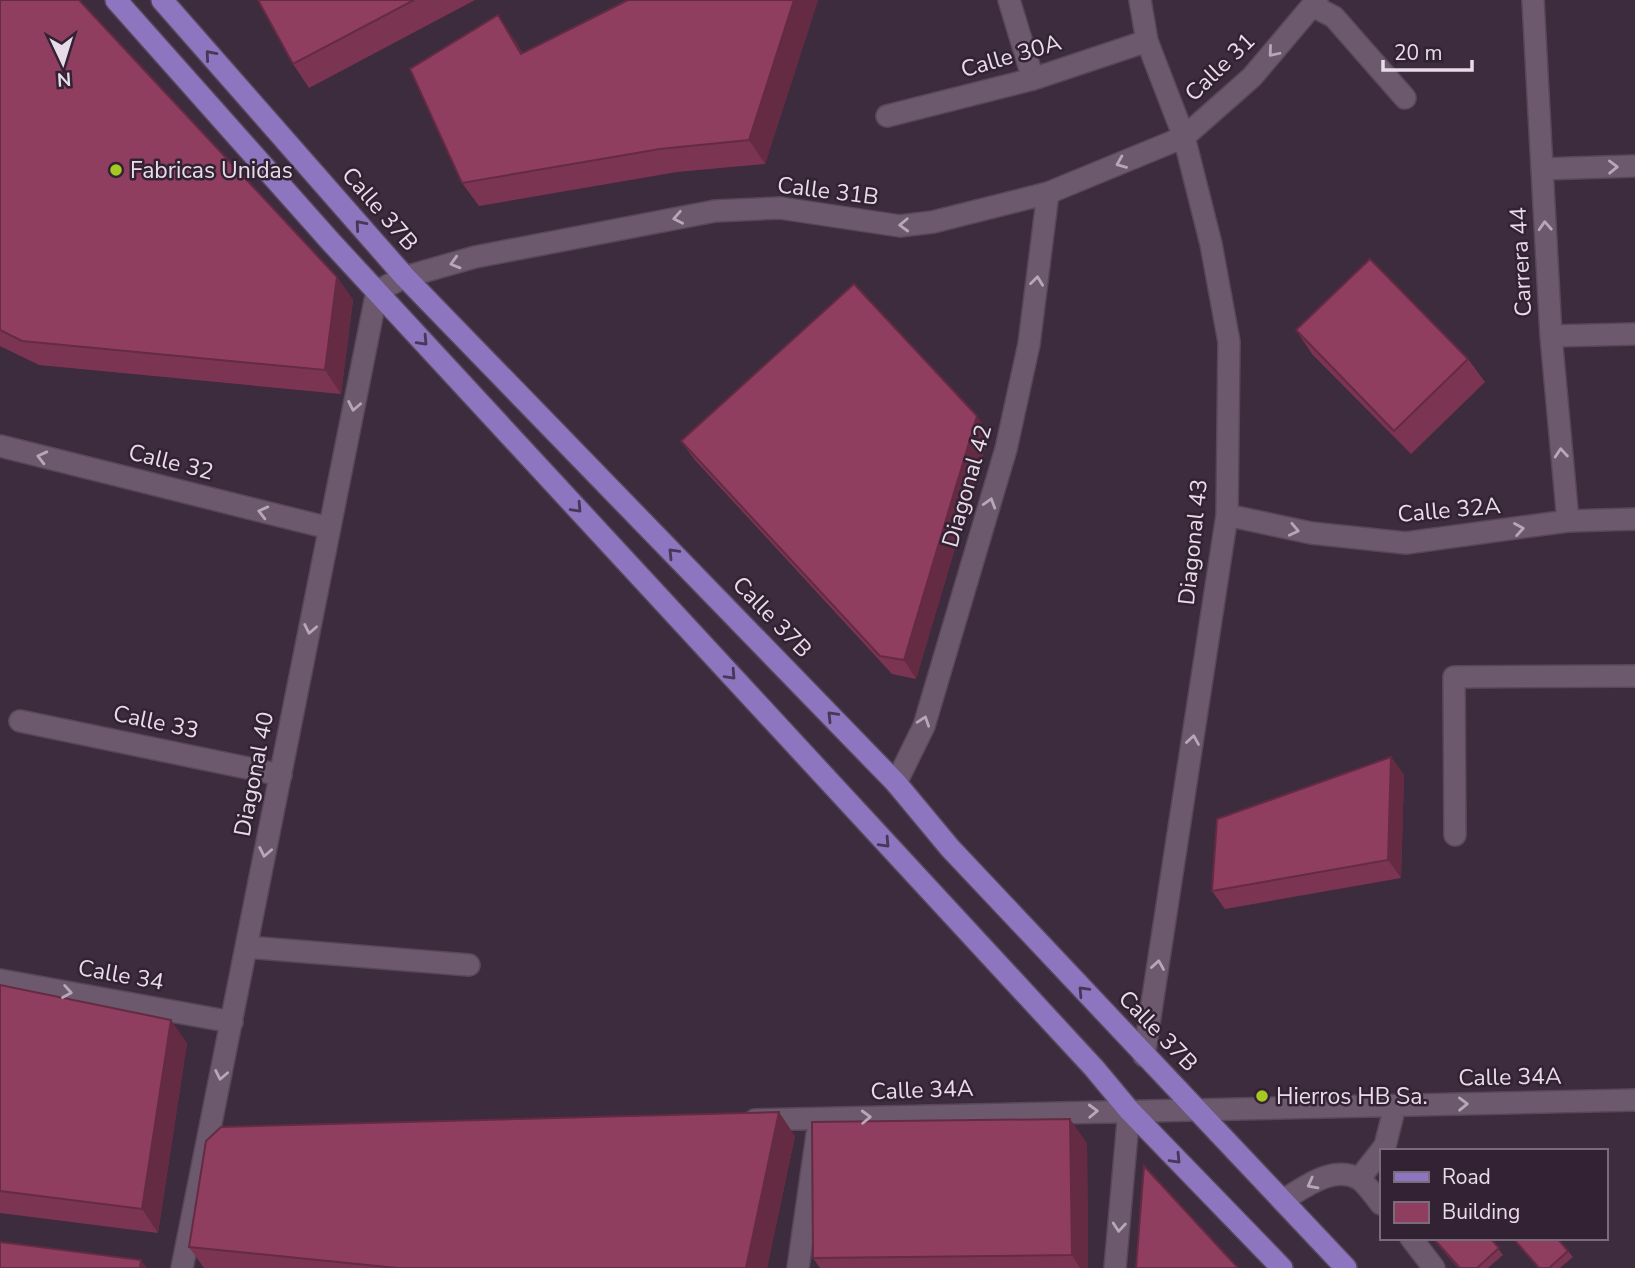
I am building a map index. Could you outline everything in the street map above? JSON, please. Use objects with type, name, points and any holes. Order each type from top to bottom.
[{"type":"main road","points":[[116,0],[377,290],[1094,1068],[1129,1110],[1282,1268]]},
{"type":"main road","name":"Calle 37B","points":[[162,0],[405,277],[897,783],[950,848],[1346,1268]]},
{"type":"street","points":[[1009,0],[1033,79]]},
{"type":"street","name":"Diagonal 43","points":[[1140,0],[1147,41],[1184,137],[1211,244],[1229,342],[1227,515],[1144,1056]]},
{"type":"street","name":"Carrera 44","points":[[1532,0],[1551,336],[1567,521]]},
{"type":"street","points":[[1315,3],[1334,18],[1405,98]]},
{"type":"street","name":"Calle 31","points":[[1184,137],[1252,77],[1315,3]]},
{"type":"street","name":"Calle 30A","points":[[887,116],[1033,79],[1147,41]]},
{"type":"street","name":"Calle 31B","points":[[377,290],[405,277],[475,257],[715,211],[780,208],[900,226],[933,222],[1048,193],[1184,137]]},
{"type":"street","points":[[1542,169],[1635,166]]},
{"type":"street","name":"Diagonal 42","points":[[897,783],[924,726],[1006,449],[1029,344],[1048,193]]},
{"type":"street","name":"Diagonal 40","points":[[182,1268],[377,290]]},
{"type":"street","points":[[1551,336],[1635,334]]},
{"type":"street","name":"Calle 32","points":[[0,446],[329,528]]},
{"type":"street","name":"Calle 32A","points":[[1227,515],[1311,533],[1406,544],[1567,521],[1635,519]]},
{"type":"street","points":[[1455,835],[1454,677],[1635,676]]},
{"type":"street","name":"Calle 33","points":[[20,720],[281,775]]},
{"type":"street","points":[[246,947],[469,965]]},
{"type":"street","name":"Calle 34","points":[[0,980],[232,1022]]},
{"type":"street","name":"Calle 34A","points":[[739,1121],[1635,1100]]},
{"type":"street","points":[[1383,1149],[1395,1105]]},
{"type":"street","points":[[1115,1268],[1129,1110]]},
{"type":"street","points":[[798,1268],[820,1119]]},
{"type":"street","points":[[210,1131],[237,1130]]},
{"type":"street","points":[[1359,1179],[1380,1152]]},
{"type":"street","points":[[1283,1200],[1318,1179],[1338,1175],[1359,1179],[1380,1203]]},
{"type":"street","points":[[1413,1240],[1434,1268]]},
{"type":"building","name":"Fabricas Unidas","points":[[1,0],[79,0],[337,277],[325,370],[22,341],[0,330]]},
{"type":"building","points":[[258,0],[414,0],[293,64]]},
{"type":"building","points":[[628,0],[794,0],[749,140],[660,149],[462,183],[410,69],[498,15],[521,54]]},
{"type":"building","points":[[1370,259],[1468,359],[1394,431],[1296,330]]},
{"type":"building","points":[[854,284],[977,416],[904,660],[880,656],[681,441]]},
{"type":"building","points":[[1391,757],[1388,860],[1212,891],[1217,819]]},
{"type":"building","points":[[0,985],[171,1020],[142,1209],[0,1191]]},
{"type":"building","points":[[779,1112],[746,1268],[397,1268],[189,1247],[206,1141],[221,1127]]},
{"type":"building","points":[[1070,1119],[1072,1255],[813,1258],[812,1122]]},
{"type":"building","points":[[1144,1166],[1238,1268],[1136,1268]]},
{"type":"building","points":[[1435,1240],[1492,1240],[1499,1248],[1477,1268],[1460,1268]]},
{"type":"building","points":[[1515,1240],[1559,1240],[1568,1251],[1549,1268],[1539,1268]]},
{"type":"building","points":[[0,1242],[141,1260],[140,1268],[0,1268]]},
{"type":"place","name":"Fabricas Unidas","points":[[116,170]]},
{"type":"place","name":"Hierros HB Sa.","points":[[1262,1096]]}]
